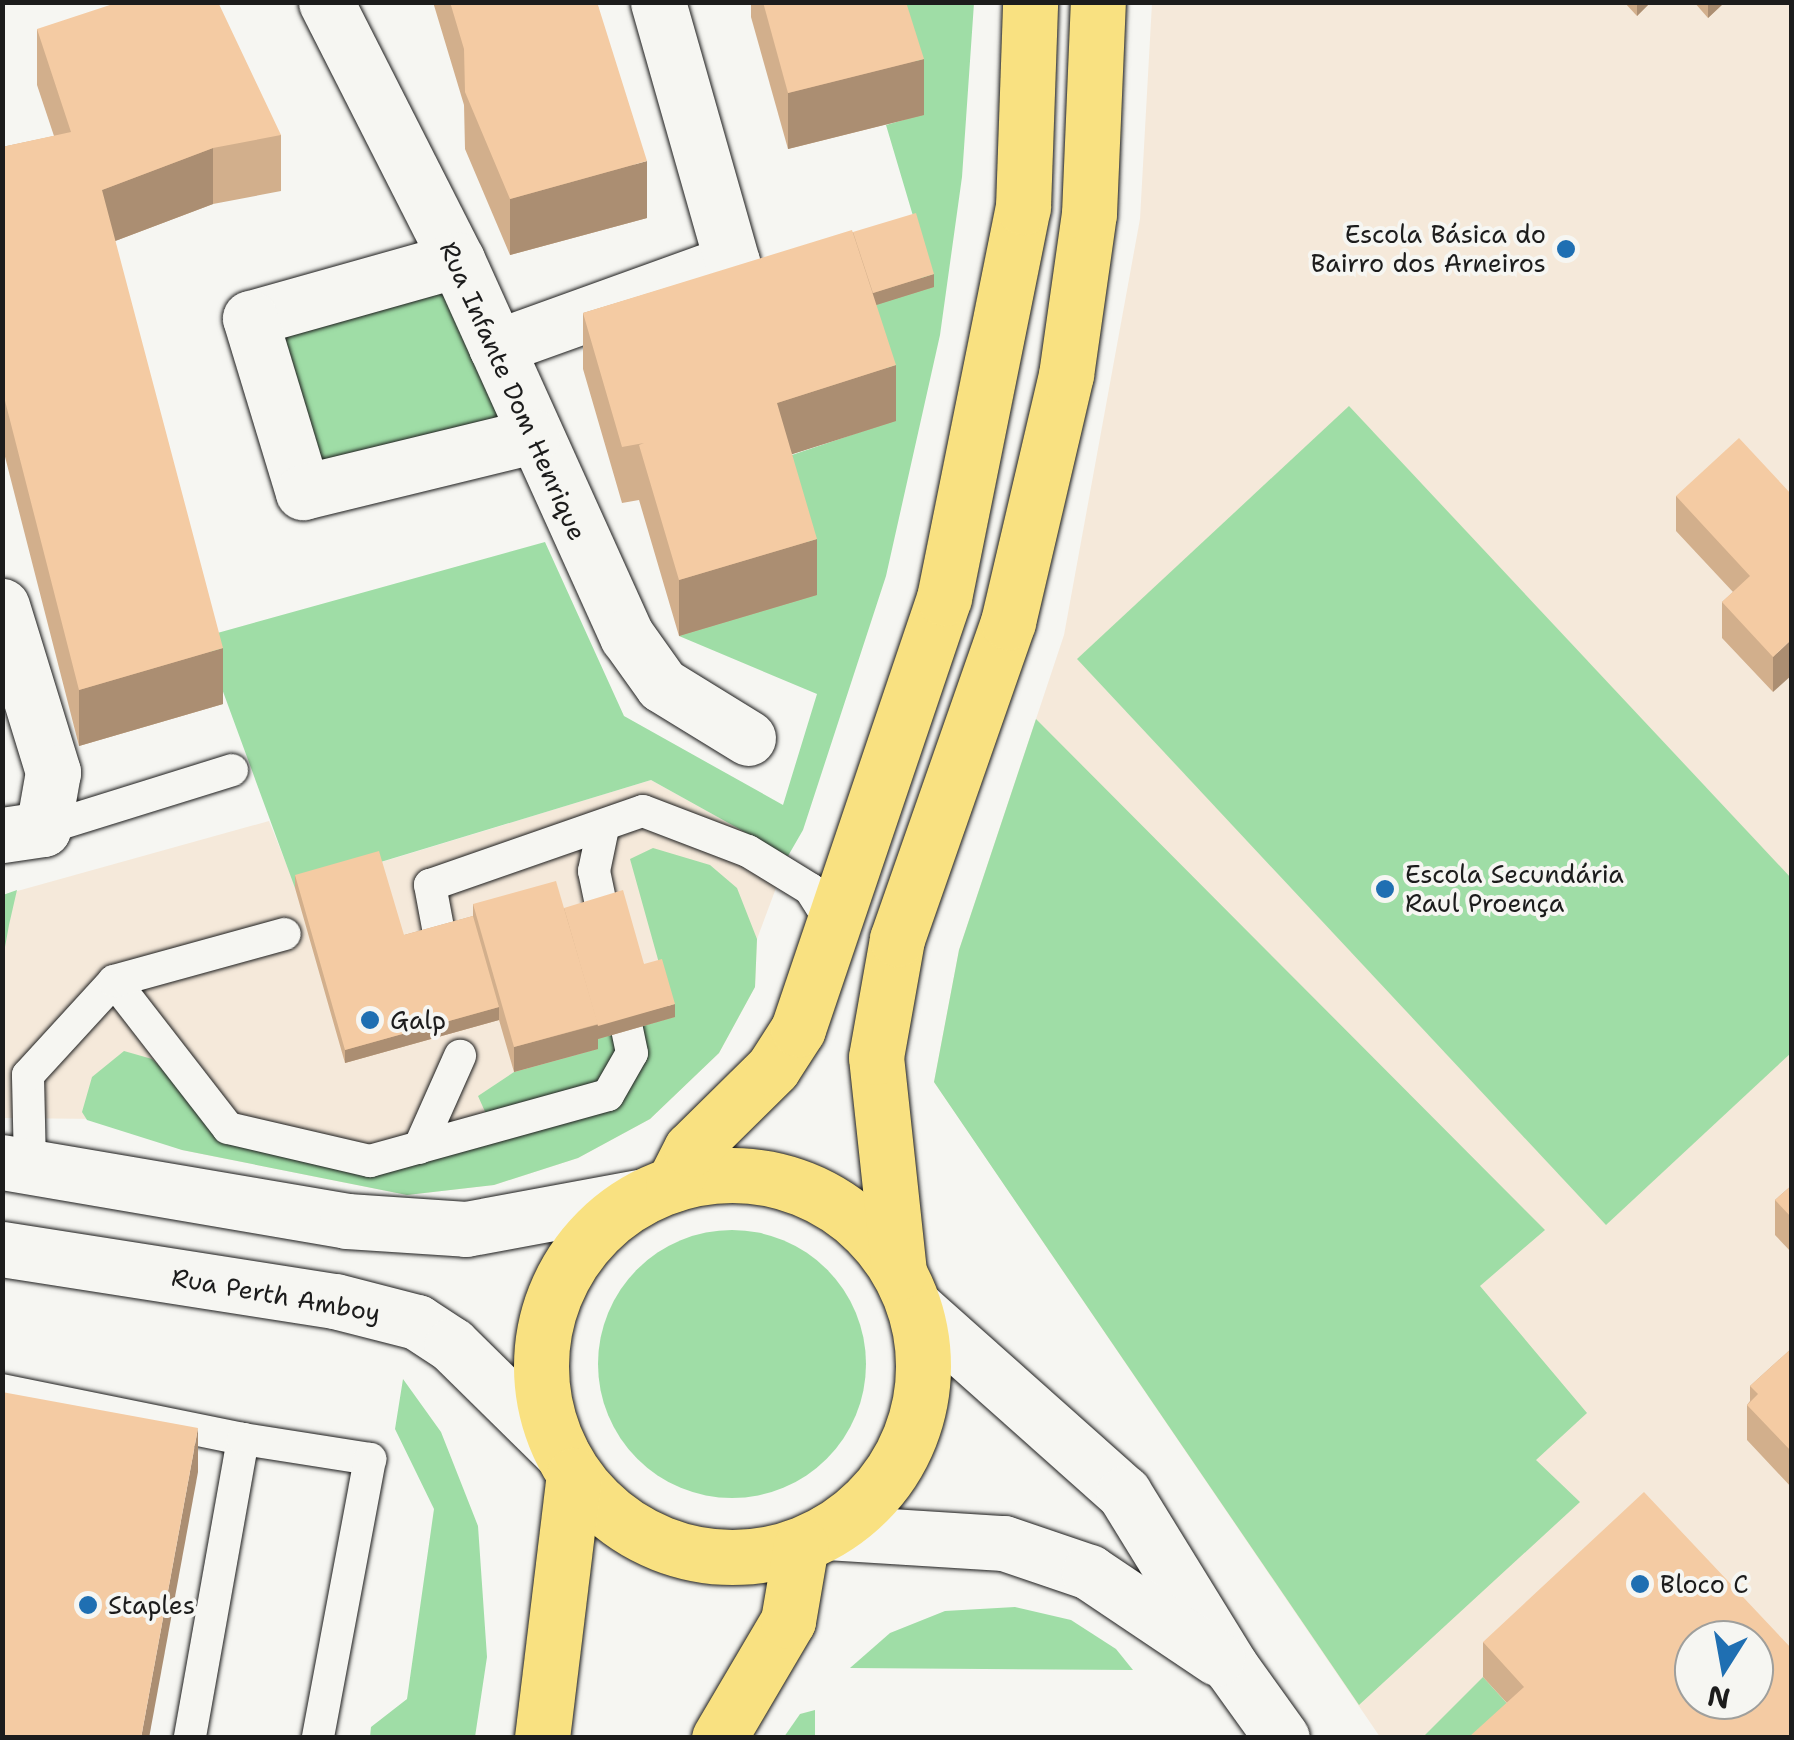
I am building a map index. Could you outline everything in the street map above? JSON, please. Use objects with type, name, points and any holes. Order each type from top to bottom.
[{"type":"main road","points":[[542,1738],[567,1464],[541,1380],[550,1308],[586,1242],[659,1190],[691,1149],[772,1068],[798,1029],[944,598],[1023,207],[1030,2]]},
{"type":"main road","points":[[567,1464],[618,1521],[676,1549],[738,1558],[814,1539],[858,1511],[904,1452],[924,1380],[907,1289],[876,1057],[898,940],[1008,622],[1066,375],[1089,214],[1098,2]]},
{"type":"main road","points":[[659,1190],[728,1176],[784,1182],[850,1215],[907,1289]]},
{"type":"main road","points":[[719,1738],[788,1622],[814,1539]]},
{"type":"street","name":"Rua Infante Dom Henrique","points":[[326,2],[457,260],[532,436],[626,636],[662,684],[748,738]]},
{"type":"street","points":[[496,346],[732,262],[658,2]]},
{"type":"street","points":[[457,260],[250,318],[304,492],[532,436]]},
{"type":"street","points":[[2,606],[53,772],[23,832]]},
{"type":"street","points":[[16,1164],[347,1221],[466,1229],[659,1190]]},
{"type":"street","points":[[6,1260],[70,1190],[99,1176]]},
{"type":"street","name":"Rua Perth Amboy","points":[[6,1260],[335,1301],[418,1322],[452,1345],[567,1464]]},
{"type":"street","points":[[907,1289],[1124,1493],[1231,1668],[1282,1738]]},
{"type":"street","points":[[814,1539],[1004,1543],[1089,1572],[1231,1668]]},
{"type":"lane","points":[[23,832],[232,770]]},
{"type":"lane","points":[[439,933],[430,886],[644,811],[696,827],[810,889],[834,927]]},
{"type":"lane","points":[[114,981],[228,1128],[370,1161],[608,1095],[632,1053],[594,871],[602,828]]},
{"type":"lane","points":[[16,1164],[28,1075],[114,981],[285,934]]},
{"type":"lane","points":[[419,1148],[460,1056]]},
{"type":"lane","points":[[2,1390],[370,1459],[318,1738]]},
{"type":"lane","points":[[190,1738],[243,1438]]},
{"type":"shaded area","name":"Escola Secundária Raul Proença","points":[[1152,3],[1791,3],[1791,1737],[1380,1737],[934,1082],[959,950],[1064,635],[1140,219]]},
{"type":"shaded area","name":"Galp","points":[[651,780],[788,856],[757,939],[755,987],[719,1053],[650,1119],[578,1158],[494,1185],[407,1195],[182,1150],[100,1119],[3,1118],[3,895],[269,821],[296,888]]},
{"type":"green space","points":[[888,3],[974,3],[962,177],[940,335],[886,576],[803,830],[788,856],[651,780],[295,888],[203,637],[545,542],[624,716],[783,805],[817,694],[679,636],[777,460],[896,420],[852,286],[916,226],[886,125],[924,114]]},
{"type":"green space","points":[[457,260],[532,436],[303,492],[250,318]]},
{"type":"green space","points":[[1349,406],[1791,878],[1791,1053],[1606,1225],[1077,659]]},
{"type":"green space","points":[[1036,719],[1545,1230],[1480,1286],[1587,1413],[1536,1460],[1580,1502],[1359,1705],[934,1082],[959,950]]},
{"type":"green space","points":[[653,848],[710,865],[737,888],[757,939],[755,987],[719,1053],[650,1119],[578,1158],[494,1185],[407,1195],[182,1150],[87,1120],[82,1112],[92,1077],[124,1051],[152,1059],[229,1134],[329,1155],[495,1134],[478,1096],[514,1072],[597,1049],[595,1039],[674,1017],[630,859]]},
{"type":"green space","points":[[17,890],[9,925],[3,958],[3,895]]},
{"type":"green space","points":[[732,1230],[783,1240],[827,1269],[856,1313],[866,1364],[856,1415],[827,1459],[783,1488],[732,1498],[681,1488],[637,1459],[608,1415],[598,1364],[608,1313],[637,1269],[681,1240]]},
{"type":"green space","points":[[403,1379],[441,1432],[478,1526],[487,1657],[475,1737],[370,1737],[371,1727],[407,1699],[434,1509],[395,1429]]},
{"type":"green space","points":[[1015,1607],[1071,1620],[1116,1649],[1133,1670],[850,1668],[890,1633],[945,1611]]},
{"type":"green space","points":[[1483,1677],[1524,1722],[1507,1737],[1422,1738]]},
{"type":"green space","points":[[815,1710],[815,1737],[784,1737],[800,1714]]},
{"type":"building","points":[[119,2],[218,2],[281,135],[213,148],[102,190],[223,648],[79,690],[2,389],[2,147],[71,132],[37,29]]},
{"type":"building","points":[[450,2],[597,2],[647,161],[510,199],[465,92],[464,49]]},
{"type":"building","points":[[763,2],[906,2],[924,59],[788,93]]},
{"type":"building","points":[[916,213],[934,274],[873,293],[853,232]]},
{"type":"building","points":[[852,230],[896,365],[777,403],[817,539],[679,580],[639,445],[644,443],[622,447],[583,313]]},
{"type":"building","points":[[1739,438],[1792,495],[1792,639],[1773,657],[1722,602],[1750,576],[1676,496]]},
{"type":"building","points":[[379,851],[404,935],[473,916],[499,1007],[345,1050],[295,875]]},
{"type":"building","points":[[556,881],[598,1024],[514,1047],[473,904]]},
{"type":"building","points":[[623,890],[644,964],[662,959],[675,1004],[598,1026],[564,908]]},
{"type":"building","points":[[1792,1185],[1792,1218],[1775,1200]]},
{"type":"building","points":[[1792,1348],[1792,1452],[1747,1405],[1758,1394],[1750,1386]]},
{"type":"building","name":"Staples","points":[[2,1392],[198,1428],[141,1738],[2,1738]]},
{"type":"building","name":"Bloco C","points":[[1644,1492],[1765,1620],[1674,1620],[1674,1720],[1774,1720],[1774,1630],[1792,1649],[1792,1738],[1470,1736],[1524,1687],[1483,1642]]},
{"type":"place","name":"Escola Básica do Bairro dos Arneiros","points":[[1566,249]]},
{"type":"place","name":"Escola Secundária Raul Proença","points":[[1385,889]]},
{"type":"place","name":"Galp","points":[[370,1020]]},
{"type":"place","name":"Bloco C","points":[[1640,1584]]},
{"type":"place","name":"Staples","points":[[88,1605]]}]
